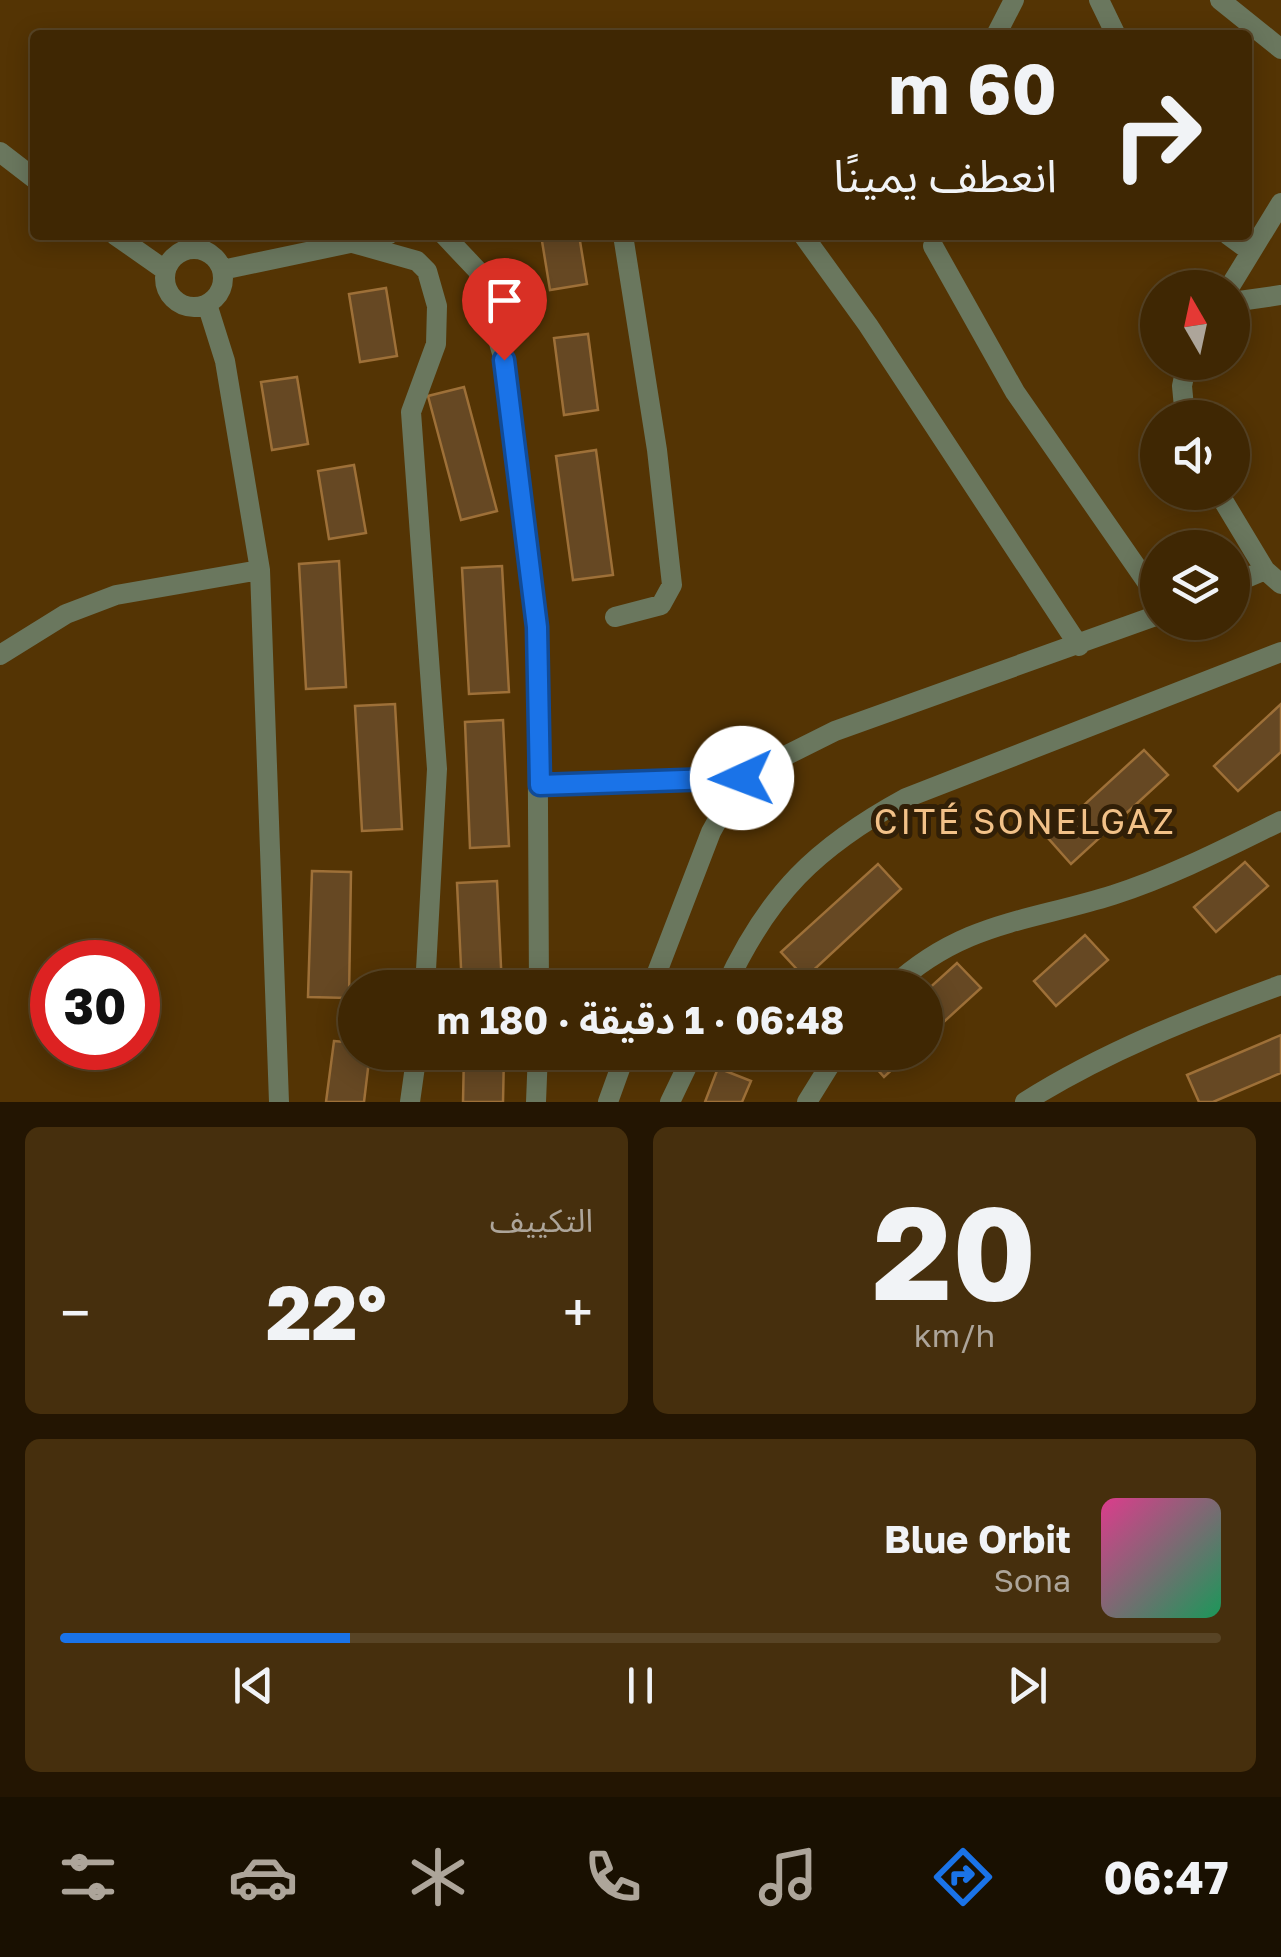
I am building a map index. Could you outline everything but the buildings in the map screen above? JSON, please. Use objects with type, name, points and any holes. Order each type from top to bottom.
[{"type":"street","points":[[999,30],[1014,0]]},
{"type":"street","points":[[1098,0],[1113,30]]},
{"type":"street","points":[[1233,4],[1281,49]]},
{"type":"street","points":[[0,152],[30,175]]},
{"type":"street","points":[[1239,270],[1281,203]]},
{"type":"street","points":[[121,240],[165,270],[171,298],[188,307],[207,304],[221,290],[222,270],[212,255],[194,248],[176,254],[165,270]]},
{"type":"street","points":[[222,270],[366,240]]},
{"type":"street","points":[[449,240],[478,271],[504,360],[537,627],[539,970]]},
{"type":"street","points":[[614,617],[661,605],[672,585],[658,450],[624,240]]},
{"type":"street","points":[[807,240],[868,325],[1078,646]]},
{"type":"street","points":[[1235,240],[1250,250]]},
{"type":"street","points":[[353,243],[416,261],[427,271],[437,306],[436,344],[411,412],[436,768],[426,970]]},
{"type":"street","points":[[932,246],[1014,392],[1140,572]]},
{"type":"street","points":[[1250,299],[1281,294]]},
{"type":"street","points":[[207,304],[225,361],[260,570],[275,894],[279,1102]]},
{"type":"street","points":[[1230,510],[1273,577]]},
{"type":"street","points":[[0,655],[66,614],[116,595],[260,570]]},
{"type":"street","points":[[540,785],[742,778],[835,732],[1140,622]]},
{"type":"street","points":[[734,970],[761,917],[792,878],[826,846],[868,818],[906,798],[1281,652]]},
{"type":"street","points":[[658,970],[711,832],[742,778]]},
{"type":"street","points":[[914,970],[951,942],[1114,894],[1192,865],[1281,820]]},
{"type":"street","points":[[1025,1102],[1061,1079],[1180,1024],[1281,985]]},
{"type":"street","points":[[410,1102],[414,1070]]},
{"type":"street","points":[[536,1102],[537,1070]]},
{"type":"street","points":[[608,1102],[620,1070]]},
{"type":"street","points":[[670,1102],[685,1070]]},
{"type":"street","points":[[807,1102],[827,1070]]},
{"type":"district","name":"CITÉ SONELGAZ","points":[[1025,821]]},
{"type":"route","points":[[504,360],[537,627],[540,785],[742,778]]}]
